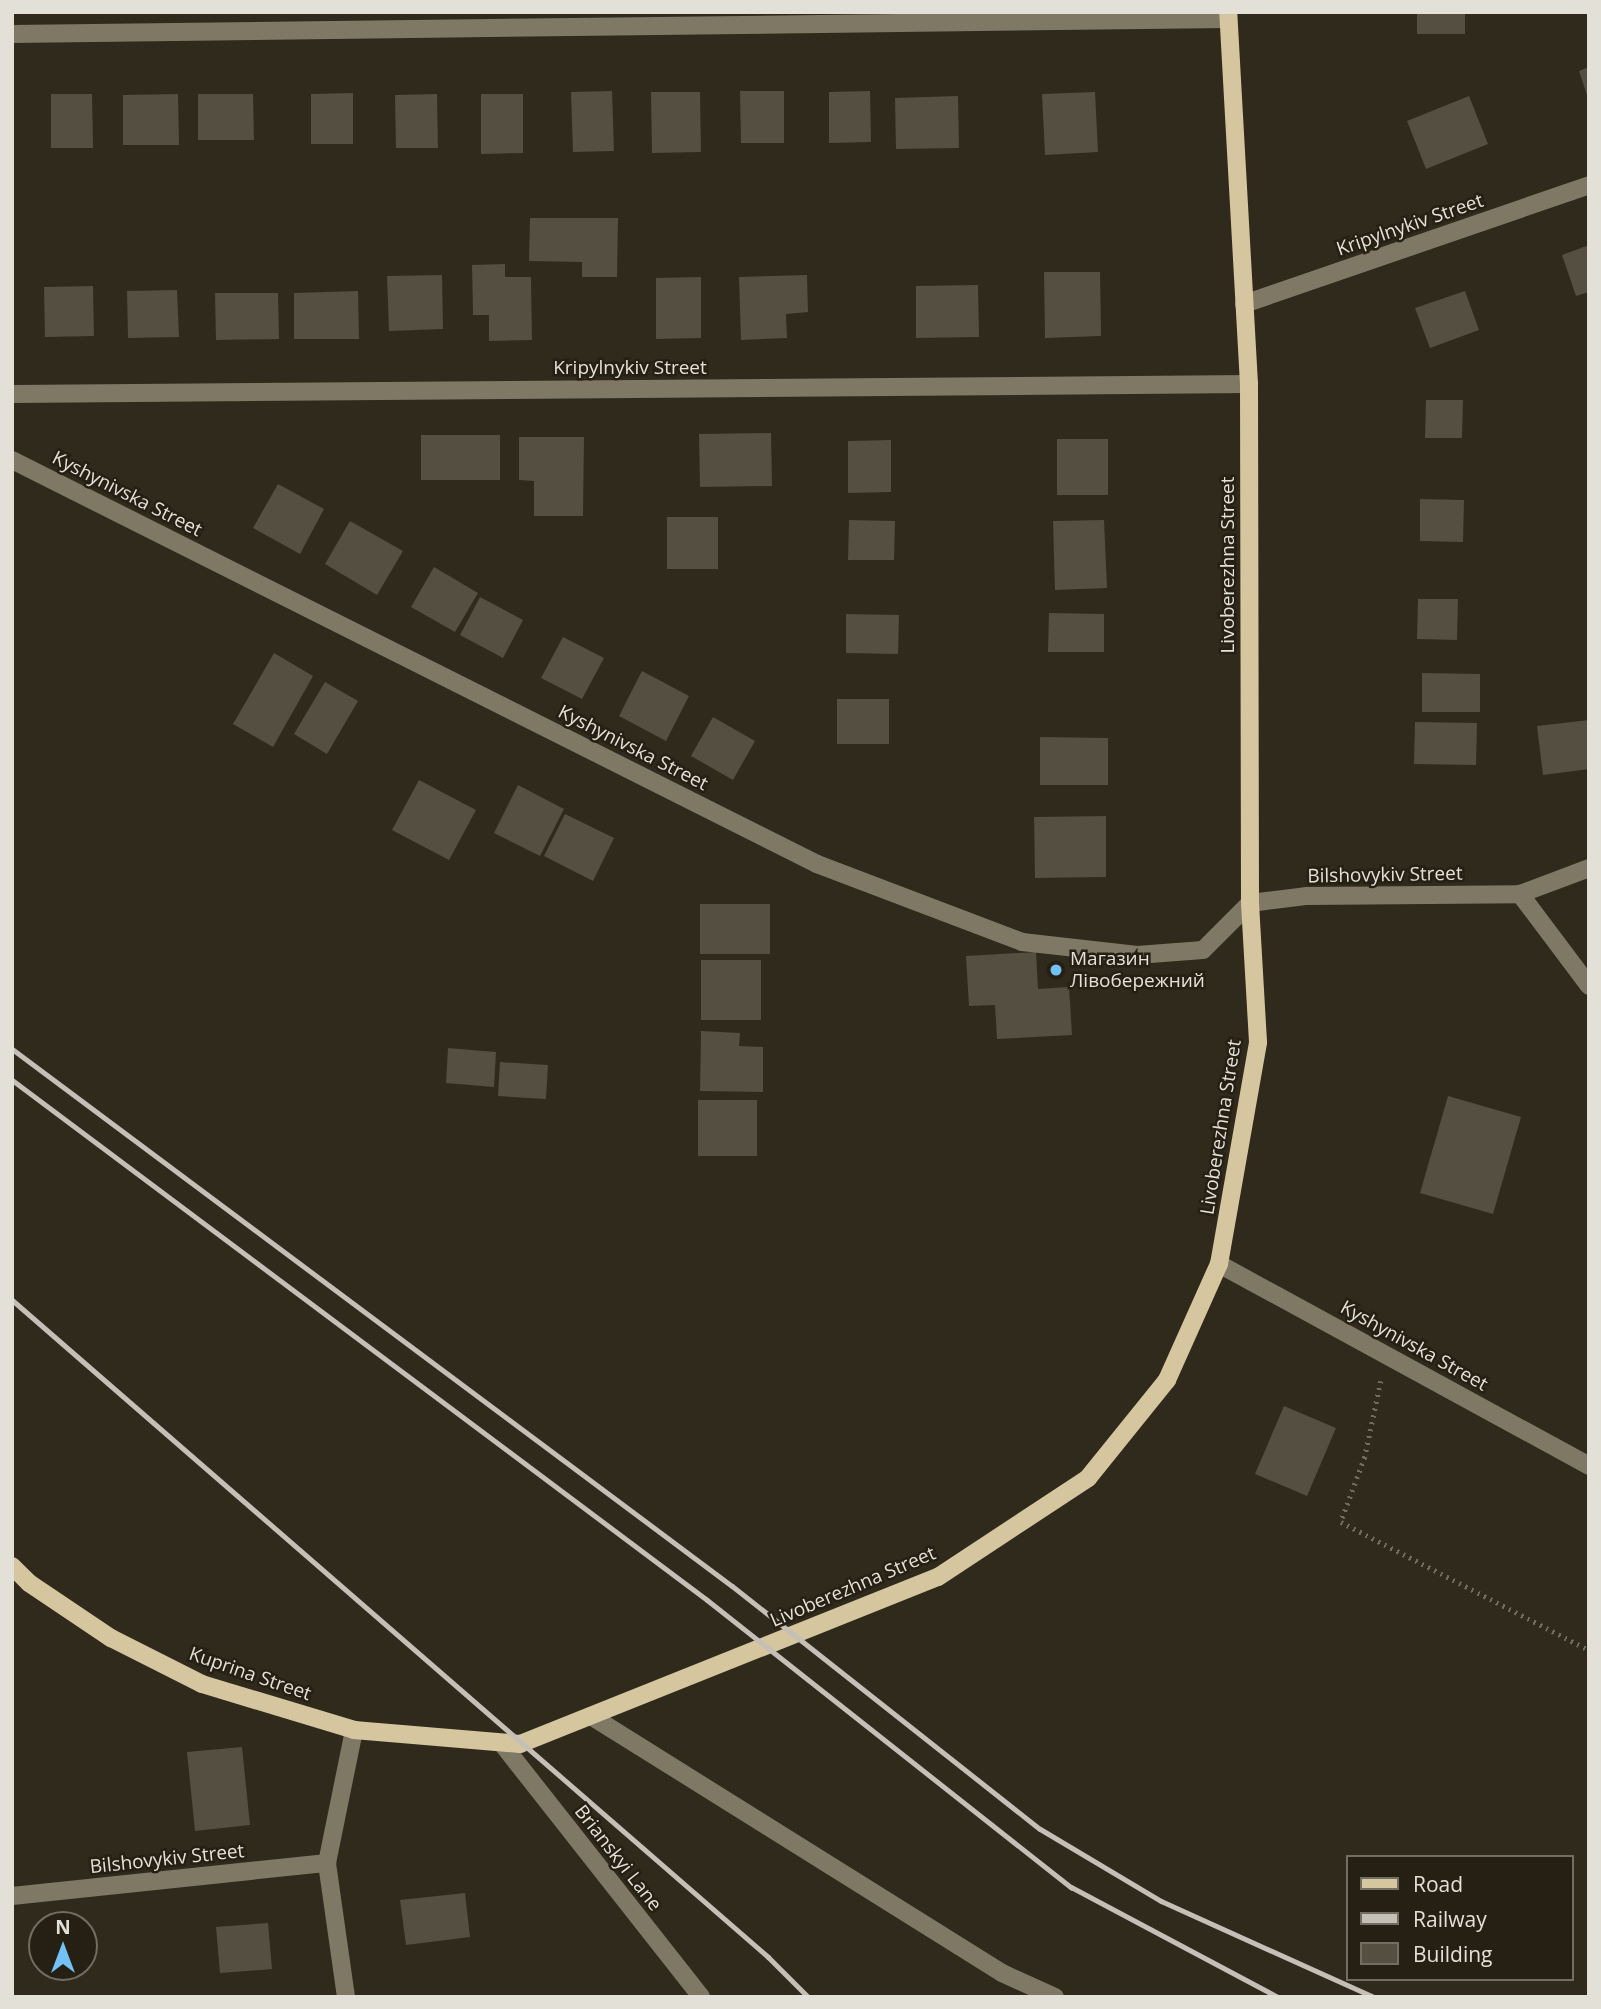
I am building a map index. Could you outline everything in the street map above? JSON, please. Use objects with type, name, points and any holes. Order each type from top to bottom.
[{"type":"main road","name":"Livoberezhna Street","points":[[503,1745],[520,1744],[938,1577],[1088,1478],[1167,1380],[1219,1264],[1258,1042],[1250,903],[1249,384],[1228,15]]},
{"type":"main road","name":"Kuprina Street","points":[[12,1566],[29,1583],[111,1639],[201,1684],[354,1730],[503,1745]]},
{"type":"street","points":[[12,34],[1228,15]]},
{"type":"street","name":"Kripylnykiv Street","points":[[1244,304],[1589,185]]},
{"type":"street","name":"Kripylnykiv Street","points":[[12,394],[1249,384]]},
{"type":"street","name":"Kyshynivska Street","points":[[12,460],[817,864],[1022,942],[1137,955],[1203,950],[1250,903]]},
{"type":"street","name":"Bilshovykiv Street","points":[[1250,903],[1306,896],[1520,894],[1589,868]]},
{"type":"street","points":[[1520,894],[1589,986]]},
{"type":"street","name":"Kyshynivska Street","points":[[1219,1264],[1589,1466]]},
{"type":"street","points":[[591,1716],[1002,1973],[1055,1997]]},
{"type":"street","points":[[346,1997],[327,1863],[354,1730]]},
{"type":"street","name":"Brianskyi Lane","points":[[503,1745],[701,1997]]},
{"type":"street","name":"Bilshovykiv Street","points":[[12,1896],[327,1863]]},
{"type":"path","points":[[1386,1355],[1365,1457],[1341,1522],[1589,1650]]},
{"type":"building","points":[[1417,12],[1465,12],[1465,34],[1417,34]]},
{"type":"building","points":[[1589,67],[1589,98],[1588,98],[1579,71]]},
{"type":"building","points":[[612,91],[614,151],[573,152],[571,92]]},
{"type":"building","points":[[740,91],[784,91],[784,143],[741,143]]},
{"type":"building","points":[[870,91],[871,142],[829,143],[829,92]]},
{"type":"building","points":[[651,92],[700,92],[701,152],[652,153]]},
{"type":"building","points":[[1095,92],[1098,152],[1045,155],[1042,94]]},
{"type":"building","points":[[353,93],[353,144],[311,144],[311,94]]},
{"type":"building","points":[[51,94],[92,94],[93,148],[51,148]]},
{"type":"building","points":[[178,94],[179,145],[123,145],[123,95]]},
{"type":"building","points":[[198,94],[253,94],[254,140],[198,140]]},
{"type":"building","points":[[437,94],[438,148],[396,148],[395,95]]},
{"type":"building","points":[[481,94],[523,94],[523,153],[481,154]]},
{"type":"building","points":[[958,96],[959,148],[896,149],[895,98]]},
{"type":"building","points":[[1469,96],[1488,144],[1426,169],[1407,121]]},
{"type":"building","points":[[530,218],[618,218],[617,277],[582,277],[582,262],[529,261]]},
{"type":"building","points":[[1589,245],[1589,292],[1576,296],[1562,255]]},
{"type":"building","points":[[505,264],[505,277],[531,277],[532,340],[489,341],[489,315],[473,315],[472,265]]},
{"type":"building","points":[[1044,272],[1100,272],[1101,336],[1045,338]]},
{"type":"building","points":[[442,275],[443,329],[389,331],[387,276]]},
{"type":"building","points":[[807,275],[808,312],[786,314],[787,338],[741,340],[739,277]]},
{"type":"building","points":[[701,277],[701,338],[656,339],[656,278]]},
{"type":"building","points":[[978,285],[979,337],[916,338],[916,286]]},
{"type":"building","points":[[93,286],[94,336],[45,337],[44,287]]},
{"type":"building","points":[[177,290],[179,337],[128,338],[127,291]]},
{"type":"building","points":[[358,291],[359,339],[294,339],[294,293]]},
{"type":"building","points":[[1465,291],[1479,330],[1430,348],[1415,308]]},
{"type":"building","points":[[215,293],[278,293],[279,339],[216,340]]},
{"type":"building","points":[[1426,400],[1463,400],[1462,438],[1425,438]]},
{"type":"building","points":[[771,433],[772,486],[700,487],[699,434]]},
{"type":"building","points":[[421,435],[500,435],[500,480],[421,480]]},
{"type":"building","points":[[519,437],[584,437],[583,516],[534,516],[534,481],[519,480]]},
{"type":"building","points":[[1057,439],[1108,439],[1108,495],[1057,495]]},
{"type":"building","points":[[891,440],[891,492],[848,493],[848,441]]},
{"type":"building","points":[[278,484],[324,509],[300,554],[253,528]]},
{"type":"building","points":[[1420,499],[1464,500],[1463,542],[1420,541]]},
{"type":"building","points":[[667,517],[718,517],[718,569],[667,569]]},
{"type":"building","points":[[849,520],[895,521],[894,560],[848,560]]},
{"type":"building","points":[[1104,520],[1107,588],[1055,590],[1053,521]]},
{"type":"building","points":[[350,521],[403,551],[377,595],[325,564]]},
{"type":"building","points":[[434,567],[478,593],[455,632],[411,607]]},
{"type":"building","points":[[480,597],[523,620],[503,658],[460,635]]},
{"type":"building","points":[[1418,599],[1458,599],[1457,640],[1417,639]]},
{"type":"building","points":[[1049,613],[1104,614],[1104,652],[1048,652]]},
{"type":"building","points":[[846,614],[899,615],[898,654],[846,653]]},
{"type":"building","points":[[563,637],[604,658],[582,699],[541,678]]},
{"type":"building","points":[[274,653],[313,676],[273,747],[233,724]]},
{"type":"building","points":[[642,671],[689,696],[666,741],[619,716]]},
{"type":"building","points":[[1422,673],[1480,674],[1480,712],[1422,712]]},
{"type":"building","points":[[325,682],[358,701],[327,754],[294,734]]},
{"type":"building","points":[[837,699],[889,699],[889,744],[837,744]]},
{"type":"building","points":[[713,717],[755,741],[733,780],[691,756]]},
{"type":"building","points":[[1589,720],[1589,769],[1543,775],[1537,726]]},
{"type":"building","points":[[1415,722],[1477,723],[1476,765],[1414,764]]},
{"type":"building","points":[[1040,737],[1108,738],[1108,785],[1040,785]]},
{"type":"building","points":[[419,780],[476,810],[449,860],[392,830]]},
{"type":"building","points":[[518,785],[564,809],[540,856],[494,833]]},
{"type":"building","points":[[565,814],[614,838],[593,881],[544,856]]},
{"type":"building","points":[[1106,816],[1106,877],[1035,878],[1034,817]]},
{"type":"building","points":[[700,904],[770,904],[770,954],[700,954]]},
{"type":"building","points":[[1036,952],[1038,989],[1069,987],[1072,1035],[997,1039],[995,1005],[969,1006],[966,956]]},
{"type":"building","points":[[701,960],[761,960],[761,1020],[701,1020]]},
{"type":"building","points":[[701,1031],[740,1033],[739,1046],[763,1047],[763,1092],[700,1091]]},
{"type":"building","points":[[448,1048],[496,1052],[494,1087],[446,1083]]},
{"type":"building","points":[[500,1062],[548,1065],[546,1099],[498,1096]]},
{"type":"building","points":[[1448,1096],[1521,1117],[1493,1214],[1420,1193]]},
{"type":"building","points":[[698,1100],[757,1100],[757,1156],[698,1156]]},
{"type":"building","points":[[1284,1406],[1336,1428],[1307,1496],[1255,1474]]},
{"type":"building","points":[[242,1747],[250,1825],[195,1831],[187,1752]]},
{"type":"building","points":[[465,1893],[470,1937],[406,1945],[400,1900]]},
{"type":"building","points":[[268,1923],[272,1969],[220,1973],[216,1927]]},
{"type":"railway","points":[[12,1049],[732,1586],[1040,1829],[1161,1901],[1374,1997]]},
{"type":"railway","points":[[12,1080],[707,1600],[1071,1887],[1278,1997]]},
{"type":"railway","points":[[12,1300],[768,1957],[808,1997]]},
{"type":"place","name":"Магазин Лівобережний","points":[[1056,970]]}]
